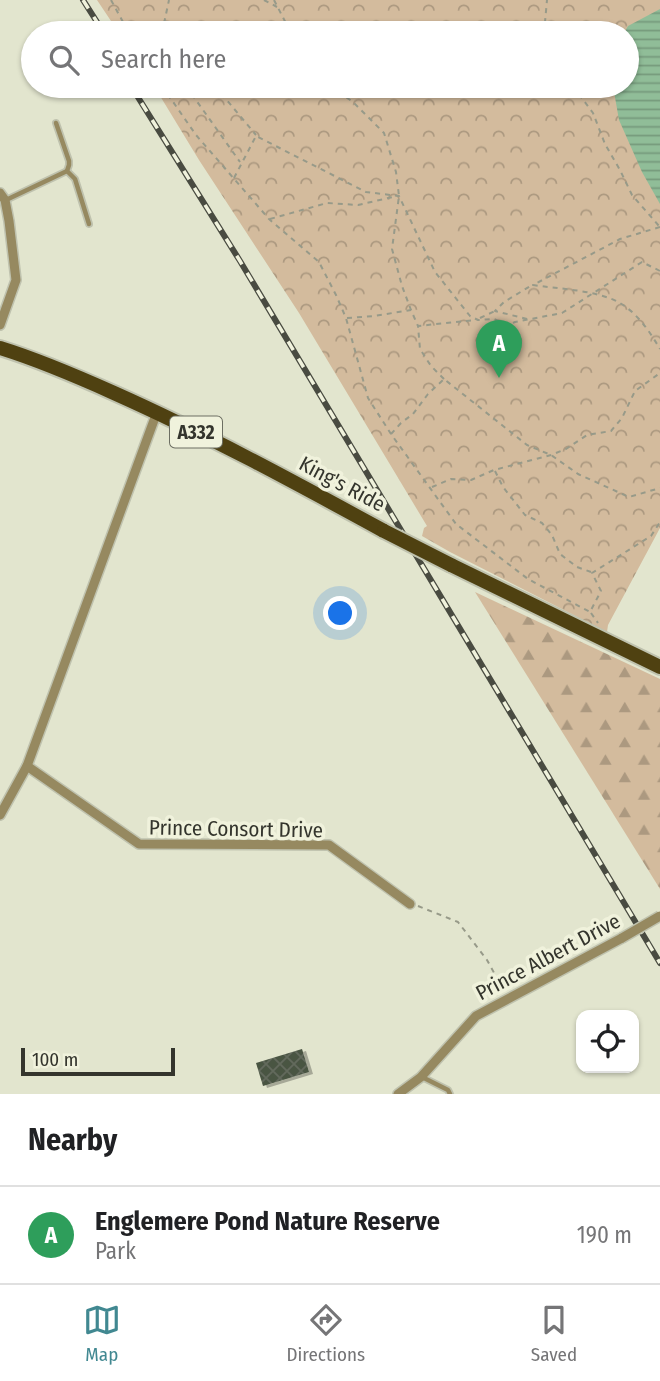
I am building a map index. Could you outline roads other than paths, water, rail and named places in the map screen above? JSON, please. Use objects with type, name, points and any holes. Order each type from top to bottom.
[{"type":"main road","name":"King's Ride","points":[[0,348],[28,356],[157,412],[384,531],[660,667]]},
{"type":"street","points":[[0,326],[16,280],[2,196]]},
{"type":"street","points":[[0,815],[27,765],[157,412]]},
{"type":"street","name":"Prince Consort Drive","points":[[27,765],[139,844],[328,845],[410,904]]},
{"type":"street","name":"Prince Albert Drive","points":[[398,1094],[421,1077],[476,1016],[660,916]]},
{"type":"lane","points":[[56,123],[69,161],[67,171]]},
{"type":"lane","points":[[2,196],[67,171]]},
{"type":"lane","points":[[67,171],[75,179],[89,224]]},
{"type":"lane","points":[[421,1077],[448,1090],[450,1094]]},
{"type":"railway","points":[[83,0],[96,21]]},
{"type":"railway","points":[[138,98],[240,261],[660,963]]},
{"type":"place","name":"Englemere Pond Nature Reserve","points":[[499,378]]}]
